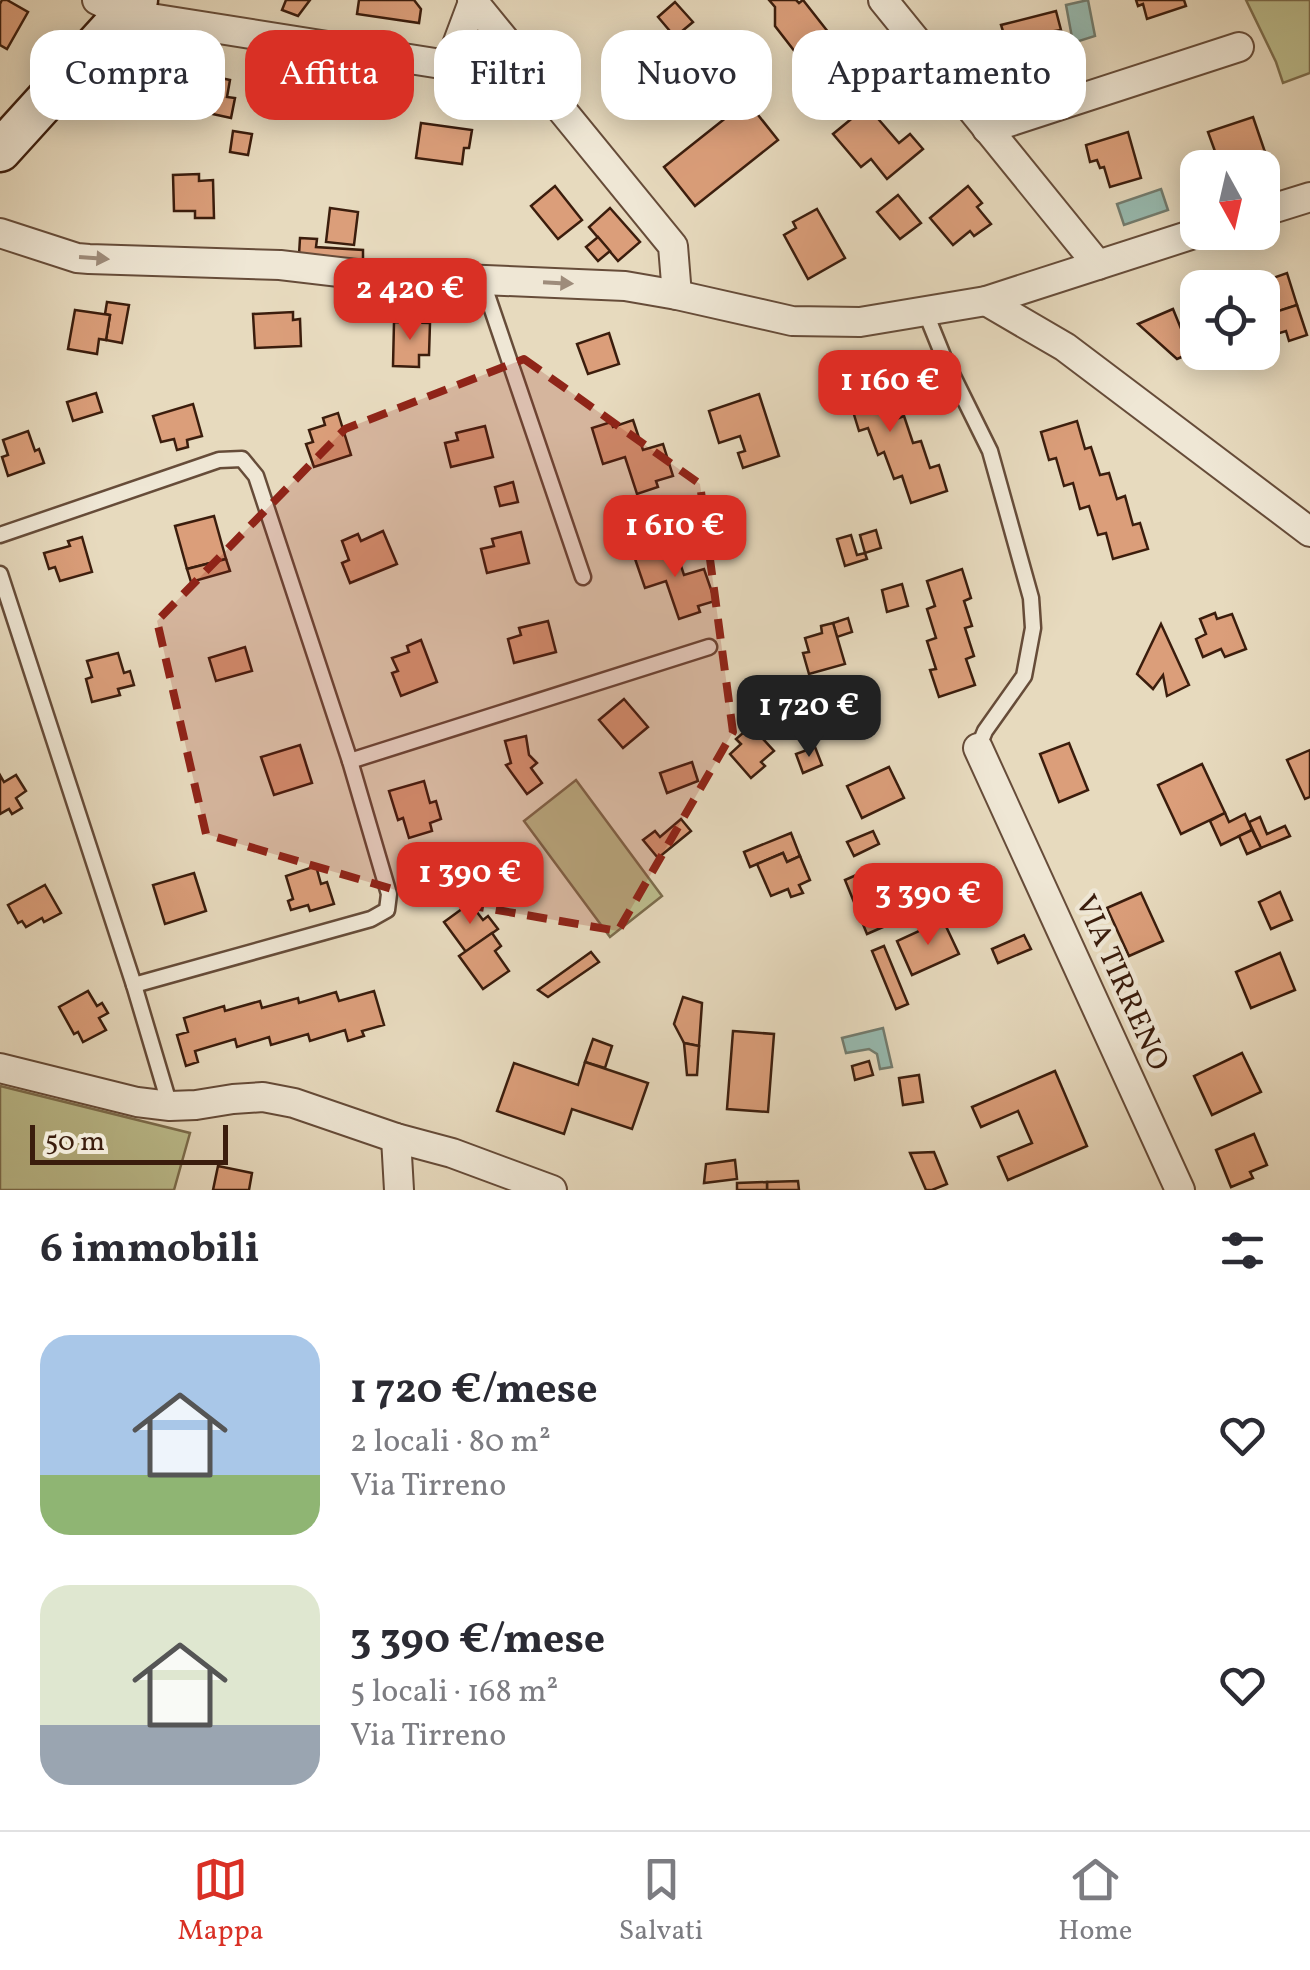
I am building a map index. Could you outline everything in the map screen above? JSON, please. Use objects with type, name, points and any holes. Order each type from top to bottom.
[{"type":"street","points":[[883,0],[1098,265]]},
{"type":"street","points":[[462,30],[473,1]]},
{"type":"street","points":[[473,1],[496,30]]},
{"type":"street","points":[[0,151],[120,5],[434,63]]},
{"type":"street","points":[[988,129],[1238,47]]},
{"type":"street","points":[[570,120],[673,246],[678,296]]},
{"type":"street","points":[[1280,206],[1310,197]]},
{"type":"street","points":[[0,234],[89,259],[280,265],[365,275],[626,286],[792,322],[860,322],[986,301],[1180,238]]},
{"type":"street","points":[[986,301],[1065,347],[1310,532]]},
{"type":"street","name":"VIA TIRRENO","points":[[978,748],[1180,1190]]},
{"type":"street","points":[[0,1068],[137,1102],[170,1106],[264,1097],[294,1103],[452,1153],[552,1190]]},
{"type":"street","points":[[396,1138],[399,1190]]},
{"type":"lane","points":[[482,280],[584,577]]},
{"type":"lane","points":[[925,310],[990,451],[1030,598],[1032,628],[1024,676],[985,731],[978,748]]},
{"type":"lane","points":[[0,535],[219,460],[242,459],[256,476],[390,894],[387,910],[372,919],[134,985]]},
{"type":"lane","points":[[0,574],[170,1106]]},
{"type":"lane","points":[[350,761],[709,648]]},
{"type":"highlighted area","points":[[524,359],[700,484],[733,732],[618,931],[416,896],[206,834],[157,621],[345,429]]},
{"type":"green space","points":[[1246,0],[1310,0],[1310,73],[1283,83]]},
{"type":"green space","points":[[576,780],[662,896],[610,937],[524,821]]},
{"type":"green space","points":[[0,1086],[190,1133],[174,1190],[0,1190]]},
{"type":"water","points":[[1088,0],[1095,36],[1086,39],[1086,30],[1071,30],[1066,5]]},
{"type":"water","points":[[1161,189],[1168,210],[1124,225],[1117,204]]},
{"type":"water","points":[[883,1028],[892,1067],[880,1069],[877,1054],[869,1049],[846,1053],[842,1038]]},
{"type":"building","points":[[2,0],[28,12],[7,49],[0,45]]},
{"type":"building","points":[[286,0],[310,0],[298,16],[282,10]]},
{"type":"building","points":[[359,0],[414,0],[421,9],[419,23],[357,14]]},
{"type":"building","points":[[769,0],[803,0],[827,30],[792,30],[792,48],[775,26],[775,7]]},
{"type":"building","points":[[1136,0],[1184,0],[1186,6],[1147,19],[1143,4],[1138,6]]},
{"type":"building","points":[[675,2],[693,22],[683,30],[669,30],[658,17]]},
{"type":"building","points":[[1056,11],[1061,30],[1003,30],[1001,25]]},
{"type":"building","points":[[225,79],[230,80],[227,97],[235,98],[231,118],[225,117]]},
{"type":"building","points":[[1253,117],[1264,150],[1214,150],[1208,132]]},
{"type":"building","points":[[723,120],[762,120],[778,140],[695,206],[664,167]]},
{"type":"building","points":[[850,120],[879,120],[899,143],[910,134],[923,149],[887,179],[871,159],[861,167],[833,134]]},
{"type":"building","points":[[421,123],[472,130],[462,164],[416,158]]},
{"type":"building","points":[[233,131],[252,134],[248,155],[230,152]]},
{"type":"building","points":[[1128,132],[1141,178],[1110,187],[1104,167],[1100,168],[1097,160],[1090,162],[1086,145]]},
{"type":"building","points":[[199,174],[199,181],[213,180],[214,218],[195,218],[195,211],[174,211],[173,175]]},
{"type":"building","points":[[555,186],[582,220],[558,239],[531,206]]},
{"type":"building","points":[[968,186],[982,203],[977,207],[991,224],[974,236],[970,231],[953,245],[930,218]]},
{"type":"building","points":[[898,195],[921,223],[900,239],[877,212]]},
{"type":"building","points":[[330,208],[358,212],[354,245],[326,242]]},
{"type":"building","points":[[610,208],[640,242],[618,261],[589,227]]},
{"type":"building","points":[[817,209],[845,258],[808,279],[784,235],[796,228],[793,222]]},
{"type":"building","points":[[598,237],[610,251],[598,261],[586,247]]},
{"type":"building","points":[[300,238],[317,239],[316,247],[363,250],[363,260],[299,255]]},
{"type":"building","points":[[1287,273],[1297,305],[1280,310],[1280,275]]},
{"type":"building","points":[[107,302],[129,305],[122,343],[106,340],[110,315],[105,314]]},
{"type":"building","points":[[1297,305],[1307,335],[1289,341],[1286,331],[1280,333],[1280,310]]},
{"type":"building","points":[[1173,309],[1180,326],[1180,358],[1177,359],[1138,324]]},
{"type":"building","points":[[75,310],[110,315],[106,340],[99,339],[97,354],[68,349]]},
{"type":"building","points":[[293,312],[293,320],[300,319],[301,346],[255,348],[253,314]]},
{"type":"building","points":[[394,322],[430,323],[429,355],[419,355],[419,367],[393,366]]},
{"type":"building","points":[[609,333],[619,364],[588,374],[577,344]]},
{"type":"building","points":[[869,367],[878,394],[887,391],[896,419],[904,416],[913,443],[921,441],[930,468],[939,465],[947,491],[911,503],[902,476],[894,479],[884,452],[878,455],[868,428],[859,431],[851,405],[843,408],[834,379]]},
{"type":"building","points":[[96,393],[102,412],[73,421],[67,402]]},
{"type":"building","points":[[759,394],[779,456],[743,468],[738,453],[745,451],[740,436],[719,443],[709,411]]},
{"type":"building","points":[[193,404],[202,436],[187,440],[188,447],[177,450],[174,439],[161,442],[153,416]]},
{"type":"building","points":[[338,413],[351,455],[314,467],[306,444],[313,442],[309,430],[325,425],[323,418]]},
{"type":"building","points":[[633,420],[643,450],[663,444],[673,476],[656,481],[658,487],[637,494],[625,457],[603,464],[592,428],[611,422],[613,427]]},
{"type":"building","points":[[1077,421],[1085,449],[1091,447],[1100,475],[1109,473],[1117,499],[1125,496],[1133,525],[1140,523],[1148,549],[1113,559],[1106,533],[1098,535],[1089,506],[1080,509],[1073,483],[1064,486],[1056,458],[1049,460],[1041,432]]},
{"type":"building","points":[[485,426],[493,457],[451,467],[445,443],[458,440],[456,433]]},
{"type":"building","points":[[28,431],[44,463],[8,476],[2,457],[8,455],[3,440]]},
{"type":"building","points":[[513,482],[518,502],[500,506],[495,487]]},
{"type":"building","points":[[214,516],[226,559],[187,569],[175,526]]},
{"type":"building","points":[[876,530],[881,548],[865,553],[860,535]]},
{"type":"building","points":[[383,531],[397,564],[350,583],[342,563],[349,560],[342,541],[358,534],[361,541]]},
{"type":"building","points":[[521,532],[529,563],[487,573],[481,549],[494,546],[492,539]]},
{"type":"building","points":[[851,535],[857,555],[865,553],[867,559],[845,566],[837,539]]},
{"type":"building","points":[[82,537],[92,572],[60,581],[55,567],[49,569],[44,553],[70,546],[68,541]]},
{"type":"building","points":[[674,545],[684,575],[704,569],[715,601],[698,606],[700,612],[679,619],[666,581],[645,588],[633,553],[652,547],[654,552]]},
{"type":"building","points":[[226,559],[230,571],[191,582],[187,569]]},
{"type":"building","points":[[962,569],[971,598],[964,601],[972,626],[965,628],[974,656],[966,659],[975,685],[939,697],[930,670],[936,669],[927,641],[936,638],[927,609],[935,606],[927,581]]},
{"type":"building","points":[[902,584],[908,606],[887,612],[882,590]]},
{"type":"building","points":[[1215,613],[1217,619],[1232,614],[1246,649],[1225,657],[1221,649],[1203,657],[1196,639],[1206,634],[1200,619]]},
{"type":"building","points":[[848,618],[852,632],[837,637],[833,623]]},
{"type":"building","points":[[548,621],[556,652],[514,663],[508,639],[521,635],[519,628]]},
{"type":"building","points":[[833,623],[845,664],[809,674],[803,653],[809,652],[805,638],[822,633],[821,626]]},
{"type":"building","points":[[1161,624],[1189,685],[1167,696],[1163,675],[1153,689],[1137,674]]},
{"type":"building","points":[[421,640],[437,682],[401,696],[392,673],[398,671],[392,658],[409,652],[407,646]]},
{"type":"building","points":[[245,647],[252,671],[216,681],[209,658]]},
{"type":"building","points":[[118,653],[124,673],[130,671],[134,685],[118,689],[120,695],[92,702],[86,679],[92,677],[87,661]]},
{"type":"building","points":[[624,699],[648,727],[623,748],[599,720]]},
{"type":"building","points":[[751,726],[774,751],[751,778],[730,754],[741,744],[736,739]]},
{"type":"building","points":[[526,736],[529,755],[537,763],[531,768],[542,783],[527,794],[506,765],[511,763],[505,741]]},
{"type":"building","points":[[1069,743],[1088,790],[1059,802],[1040,754]]},
{"type":"building","points":[[300,745],[312,783],[274,795],[261,757]]},
{"type":"building","points":[[815,747],[822,765],[803,773],[796,754]]},
{"type":"building","points":[[1310,750],[1310,797],[1305,799],[1287,760]]},
{"type":"building","points":[[692,762],[698,781],[667,793],[660,773]]},
{"type":"building","points":[[1202,764],[1225,813],[1181,834],[1158,785]]},
{"type":"building","points":[[889,767],[904,798],[862,818],[847,786]]},
{"type":"building","points":[[0,775],[4,782],[16,775],[26,791],[16,798],[22,808],[12,814],[9,809],[0,814]]},
{"type":"building","points":[[424,781],[430,803],[436,801],[441,819],[430,823],[432,831],[409,838],[403,818],[398,820],[389,791]]},
{"type":"building","points":[[1225,813],[1229,822],[1245,814],[1252,830],[1221,845],[1210,821]]},
{"type":"building","points":[[1260,817],[1267,834],[1285,826],[1290,836],[1261,848],[1249,822]]},
{"type":"building","points":[[681,819],[691,831],[658,858],[643,840],[655,831],[660,837]]},
{"type":"building","points":[[1252,830],[1261,848],[1247,854],[1239,836]]},
{"type":"building","points":[[873,831],[879,844],[854,856],[847,842]]},
{"type":"building","points":[[791,833],[800,856],[787,862],[783,853],[750,867],[744,852]]},
{"type":"building","points":[[783,853],[787,862],[800,856],[810,880],[799,885],[803,893],[791,897],[788,889],[771,896],[757,864]]},
{"type":"building","points":[[316,866],[321,884],[327,882],[334,904],[310,911],[308,905],[291,910],[288,901],[293,899],[286,876]]},
{"type":"building","points":[[194,873],[206,911],[165,924],[153,885]]},
{"type":"building","points":[[861,873],[883,927],[867,934],[845,880]]},
{"type":"building","points":[[45,885],[61,913],[26,927],[22,921],[18,923],[8,905]]},
{"type":"building","points":[[1280,892],[1292,920],[1271,929],[1259,902]]},
{"type":"building","points":[[1141,893],[1163,941],[1129,956],[1107,908]]},
{"type":"building","points":[[470,903],[483,920],[488,916],[498,929],[466,952],[444,922]]},
{"type":"building","points":[[943,920],[959,954],[912,975],[897,941]]},
{"type":"building","points":[[492,933],[501,946],[495,951],[509,971],[483,989],[459,956]]},
{"type":"building","points":[[1024,935],[1031,949],[998,963],[992,949]]},
{"type":"building","points":[[884,946],[908,1004],[896,1009],[872,951]]},
{"type":"building","points":[[591,952],[599,962],[548,997],[538,990]]},
{"type":"building","points":[[1280,953],[1295,990],[1251,1008],[1236,972]]},
{"type":"building","points":[[88,991],[97,1006],[102,1003],[108,1013],[99,1018],[106,1030],[83,1042],[59,1007]]},
{"type":"building","points":[[374,991],[384,1025],[362,1031],[364,1036],[348,1041],[345,1030],[310,1041],[308,1034],[271,1045],[269,1037],[237,1047],[235,1039],[195,1051],[198,1062],[186,1066],[177,1035],[188,1032],[184,1018],[224,1006],[225,1011],[260,1001],[262,1008],[336,992],[339,1001]]},
{"type":"building","points":[[683,997],[702,1003],[699,1046],[684,1043],[674,1024]]},
{"type":"building","points":[[733,1031],[774,1034],[768,1112],[727,1109]]},
{"type":"building","points":[[593,1039],[612,1046],[605,1068],[585,1062]]},
{"type":"building","points":[[684,1043],[699,1046],[697,1075],[687,1075]]},
{"type":"building","points":[[1242,1053],[1261,1092],[1212,1115],[1194,1076]]},
{"type":"building","points":[[869,1061],[873,1075],[855,1080],[852,1066]]},
{"type":"building","points":[[585,1062],[648,1083],[632,1129],[572,1109],[564,1134],[497,1111],[514,1063],[578,1085]]},
{"type":"building","points":[[1055,1071],[1087,1146],[1008,1180],[998,1157],[1032,1143],[1018,1111],[981,1127],[972,1107]]},
{"type":"building","points":[[919,1075],[923,1102],[903,1105],[899,1078]]},
{"type":"building","points":[[1254,1134],[1267,1165],[1250,1172],[1253,1178],[1231,1187],[1216,1150]]},
{"type":"building","points":[[934,1152],[947,1184],[926,1190],[910,1153]]},
{"type":"building","points":[[735,1160],[737,1179],[704,1183],[706,1164]]},
{"type":"building","points":[[218,1166],[252,1173],[249,1190],[213,1190]]},
{"type":"building","points":[[798,1181],[799,1190],[767,1190],[767,1182]]},
{"type":"building","points":[[767,1182],[767,1190],[737,1190],[737,1183]]}]
